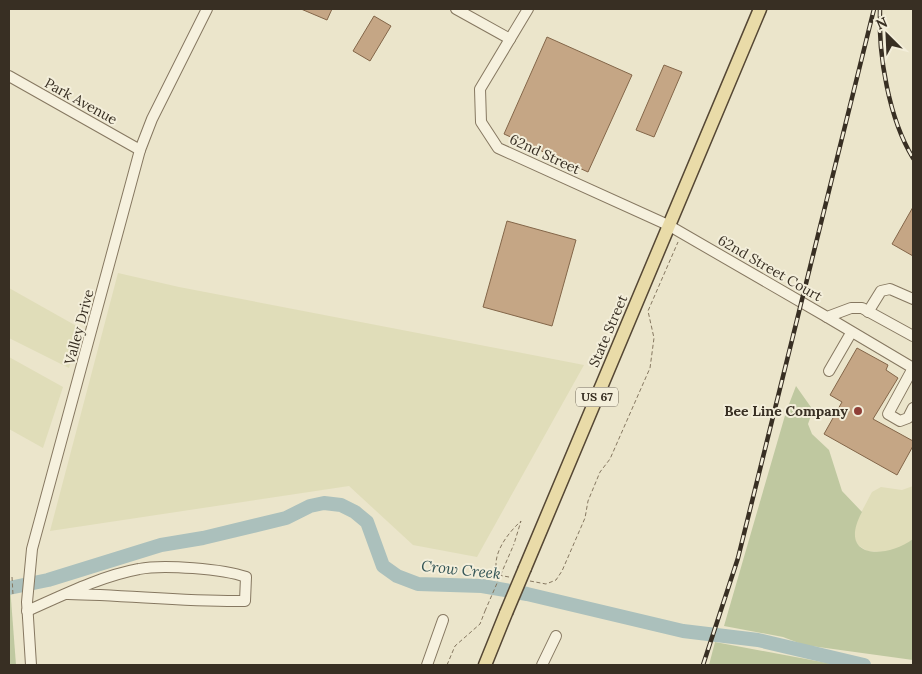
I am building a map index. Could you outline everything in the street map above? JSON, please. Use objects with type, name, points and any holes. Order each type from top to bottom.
[{"type":"main road","name":"State Street","points":[[485,665],[506,613],[526,574],[668,225],[760,9]]},
{"type":"street","name":"Valley Drive","points":[[31,665],[27,606],[29,565],[40,515],[79,382],[140,150],[152,119],[207,9]]},
{"type":"street","points":[[456,9],[510,39]]},
{"type":"street","name":"62nd Street","points":[[528,9],[480,89],[480,122],[498,148],[668,225]]},
{"type":"street","name":"Park Avenue","points":[[9,76],[140,150]]},
{"type":"street","name":"62nd Street Court","points":[[668,225],[828,317],[851,308],[862,308],[913,336]]},
{"type":"street","points":[[868,312],[881,291],[890,289],[913,299]]},
{"type":"street","points":[[828,317],[851,333],[913,368],[888,414],[900,421],[908,418],[913,408]]},
{"type":"street","points":[[828,371],[851,333]]},
{"type":"street","points":[[27,606],[68,594],[101,580],[140,568],[231,571],[246,577],[245,601],[199,602],[109,594],[68,594]]},
{"type":"street","points":[[427,665],[443,620]]},
{"type":"street","points":[[542,665],[556,636]]},
{"type":"path","points":[[526,574],[546,584],[556,580],[562,571],[585,518],[588,501],[600,472],[610,459],[650,368],[654,338],[648,311],[682,233]]},
{"type":"path","points":[[447,665],[455,646],[480,624],[485,611],[514,544],[520,521],[507,534],[496,560],[495,568],[498,575],[517,579]]},
{"type":"path","points":[[12,577],[13,595]]},
{"type":"shaded area","points":[[118,273],[179,287],[584,365],[477,557],[413,545],[349,486],[50,531]]},
{"type":"shaded area","points":[[9,288],[80,328],[69,368],[9,338]]},
{"type":"shaded area","points":[[9,357],[63,387],[43,448],[9,429]]},
{"type":"shaded area","points":[[913,486],[913,539],[901,549],[885,552],[867,551],[858,545],[853,535],[854,526],[872,492],[881,487],[902,490]]},
{"type":"green space","points":[[796,386],[813,410],[808,424],[812,434],[829,450],[842,491],[862,512],[856,527],[855,539],[860,546],[867,551],[878,552],[901,546],[913,539],[913,660],[804,645],[783,637],[724,626],[786,412]]},
{"type":"green space","points":[[9,573],[16,665],[9,665]]},
{"type":"green space","points":[[715,642],[838,665],[709,665]]},
{"type":"building","points":[[301,9],[332,9],[327,20]]},
{"type":"building","points":[[374,16],[391,26],[370,61],[353,51]]},
{"type":"building","points":[[547,37],[632,75],[588,172],[504,134]]},
{"type":"building","points":[[664,65],[682,72],[654,137],[636,130]]},
{"type":"building","points":[[913,207],[913,256],[892,244]]},
{"type":"building","points":[[507,221],[576,240],[552,326],[483,307]]},
{"type":"building","name":"Bee Line Company","points":[[857,348],[888,365],[886,370],[898,378],[873,419],[913,441],[913,446],[897,475],[824,434],[842,402],[830,395]]},
{"type":"waterway","name":"Crow Creek","points":[[9,588],[48,580],[161,545],[203,538],[286,518],[310,506],[324,503],[341,505],[355,512],[367,522],[383,566],[397,576],[418,584],[482,586],[527,594],[683,631],[758,640],[864,665]]},
{"type":"railway","points":[[703,665],[738,558],[874,9]]},
{"type":"railway","points":[[880,9],[883,66],[891,106],[897,125],[913,158]]},
{"type":"place","name":"Bee Line Company","points":[[858,411]]}]
